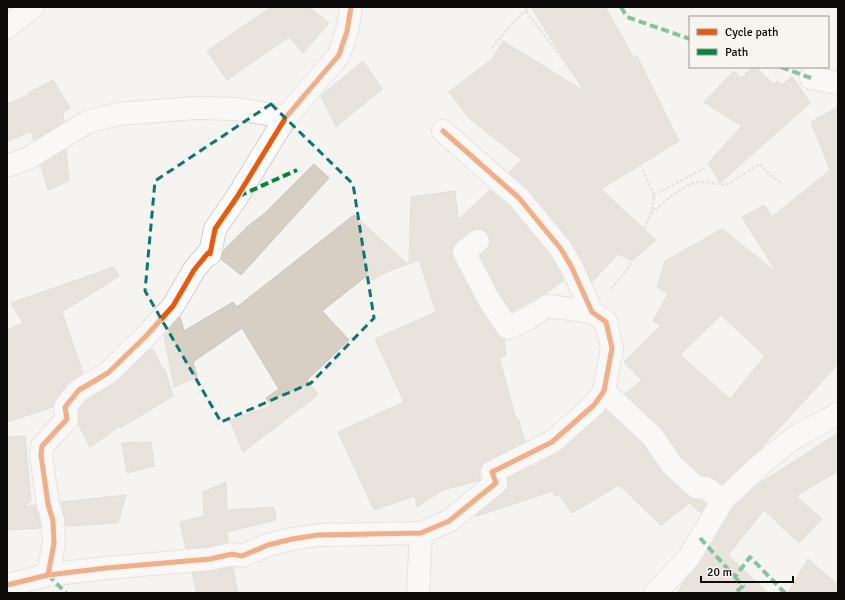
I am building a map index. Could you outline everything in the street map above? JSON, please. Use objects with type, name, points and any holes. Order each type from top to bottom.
[{"type":"street","points":[[7,27],[33,7]]},
{"type":"street","points":[[48,575],[54,543],[53,521],[48,504],[41,455],[42,446],[67,418],[65,408],[79,390],[108,373],[146,336],[173,306],[194,270],[208,253],[210,254],[215,229],[237,197],[286,117],[339,55],[347,32],[351,7]]},
{"type":"street","points":[[811,78],[838,83]]},
{"type":"street","points":[[7,166],[29,158],[87,122],[118,114],[195,108],[236,109],[286,117]]},
{"type":"street","points":[[443,131],[519,198],[561,249],[572,268],[592,312]]},
{"type":"street","points":[[7,585],[48,575],[210,558],[232,554],[242,556],[268,545],[318,535],[421,534],[449,521],[496,483],[492,472],[552,442],[594,405],[604,391],[612,348],[606,322],[592,312],[548,306],[527,319],[508,328],[489,300],[464,252],[478,241]]},
{"type":"street","points":[[604,391],[653,437],[677,470],[696,487],[706,488],[723,500]]},
{"type":"street","points":[[655,593],[688,559],[723,500],[760,465],[795,437],[838,414]]},
{"type":"street","points":[[418,593],[421,534]]},
{"type":"path","points":[[492,48],[508,28],[529,7]]},
{"type":"path","points":[[526,11],[605,116]]},
{"type":"path","points":[[650,214],[663,204],[671,195],[686,186],[701,182],[712,182],[722,185],[728,184],[760,164],[770,175],[783,184]]},
{"type":"path","points":[[592,312],[629,267],[650,214],[654,195],[641,167]]},
{"type":"path","points":[[654,195],[705,168]]},
{"type":"highlighted area","points":[[271,104],[353,184],[374,318],[311,383],[221,422],[145,291],[155,181]]},
{"type":"building","points":[[271,7],[308,7],[329,23],[303,53],[289,37],[227,80],[207,51]]},
{"type":"building","points":[[531,7],[605,7],[634,58],[637,56],[679,141],[601,189],[656,240],[632,261],[618,254],[592,282],[571,241],[529,190],[509,172],[522,160],[470,119],[449,92],[493,58],[503,41],[584,91]]},
{"type":"building","points":[[363,61],[382,89],[336,127],[321,96]]},
{"type":"building","points":[[752,68],[756,68],[774,84],[777,81],[782,85],[792,76],[810,103],[720,183],[708,163],[742,126],[704,102],[734,71],[741,78]]},
{"type":"building","points":[[53,80],[70,108],[63,112],[64,122],[34,140],[31,131],[7,142],[7,104],[29,95],[28,93]]},
{"type":"building","points":[[838,107],[838,364],[760,449],[722,484],[713,478],[701,475],[682,457],[662,428],[625,394],[642,380],[624,362],[661,325],[653,321],[668,294],[657,287],[665,261],[722,229],[777,273],[742,217],[764,205],[772,217],[830,170],[811,122]],"holes":[[[721,315],[765,356],[730,399],[680,355]]]},
{"type":"building","points":[[66,149],[69,181],[48,190],[41,165]]},
{"type":"building","points":[[314,164],[329,178],[241,275],[221,259],[224,250],[247,227],[265,213]]},
{"type":"building","points":[[490,190],[510,207],[551,256],[564,280],[545,294],[512,312],[500,294],[480,255],[486,251],[490,245],[488,233],[482,229],[470,231],[456,242],[453,247],[453,258],[478,306],[498,335],[504,339],[506,356],[499,357],[516,419],[518,418],[525,442],[482,464],[480,480],[443,490],[417,507],[415,496],[374,510],[338,432],[404,402],[375,339],[436,312],[419,260],[409,264],[411,197],[455,191],[458,220]]},
{"type":"building","points":[[354,215],[408,264],[389,271],[372,280],[369,274],[322,311],[349,340],[307,380],[314,389],[314,392],[316,391],[318,395],[243,452],[230,420],[271,406],[266,398],[279,389],[242,328],[193,362],[197,377],[174,387],[164,335],[180,317],[184,331],[233,302],[237,307]]},
{"type":"building","points":[[114,267],[119,276],[62,312],[83,373],[69,382],[55,399],[53,407],[7,422],[7,330],[23,323],[11,303]]},
{"type":"building","points":[[153,349],[163,370],[165,369],[173,396],[120,428],[120,425],[90,447],[78,424],[78,411],[87,400],[117,382],[147,352]]},
{"type":"building","points":[[606,410],[643,445],[664,474],[688,496],[701,500],[706,504],[701,513],[689,503],[661,525],[619,485],[572,513],[559,494],[555,496],[553,491],[477,516],[476,515],[504,492],[508,486],[508,478],[532,466],[532,468],[540,462],[560,452]]},
{"type":"building","points":[[838,433],[838,471],[796,496],[822,519],[799,543],[764,510],[728,555],[768,593],[677,593],[686,579],[699,565],[733,508],[760,483]]},
{"type":"building","points":[[25,436],[31,501],[24,507],[36,505],[41,528],[7,530],[7,437]]},
{"type":"building","points":[[151,442],[154,466],[127,473],[122,443]]},
{"type":"building","points":[[226,482],[227,510],[274,507],[276,520],[227,532],[228,542],[208,547],[186,548],[180,522],[204,516],[203,492]]},
{"type":"building","points":[[126,495],[118,523],[66,526],[61,502]]},
{"type":"building","points":[[808,559],[838,585],[838,593],[788,593]]},
{"type":"building","points":[[233,567],[238,593],[197,593],[192,573]]},
{"type":"marked path","points":[[621,7],[627,17],[689,39]]},
{"type":"marked path","points":[[784,68],[811,78]]},
{"type":"marked path","points":[[239,196],[297,170]]},
{"type":"marked path","points":[[700,538],[735,577],[750,557],[785,593]]},
{"type":"marked path","points":[[48,575],[66,593]]},
{"type":"marked path","points":[[735,577],[743,586],[735,593]]},
{"type":"cycle path","points":[[48,575],[54,543],[53,521],[48,504],[41,455],[42,446],[67,419],[65,407],[79,390],[108,373],[146,336],[173,306],[194,270],[208,253],[210,254],[215,229],[237,197],[286,117],[339,55],[347,31],[351,7]]},
{"type":"cycle path","points":[[7,585],[48,575],[106,568],[210,559],[232,554],[242,556],[268,545],[318,535],[421,533],[449,521],[496,483],[492,472],[552,442],[594,405],[604,391],[612,348],[606,322],[592,312],[572,268],[561,249],[519,198],[443,131]]}]
